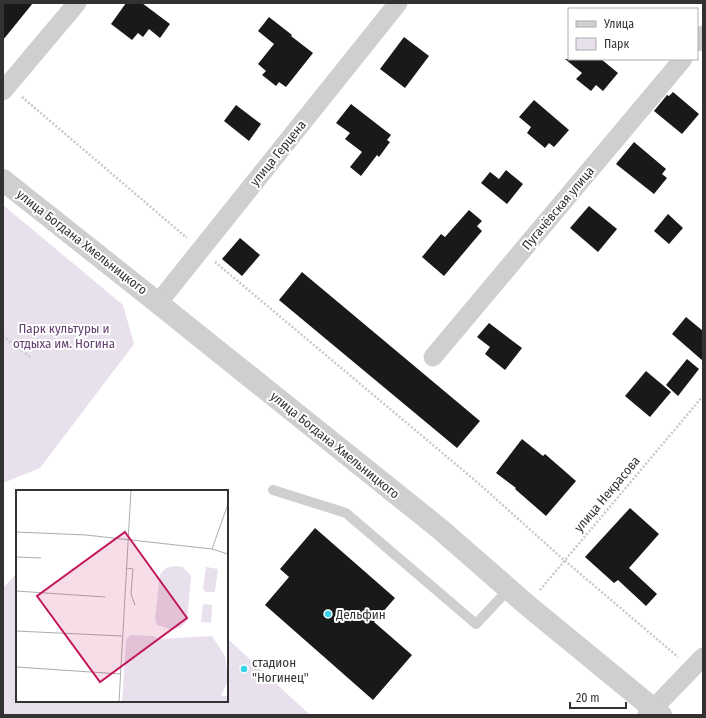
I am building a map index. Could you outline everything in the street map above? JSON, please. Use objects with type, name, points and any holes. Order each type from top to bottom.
[{"type":"street","points":[[5,88],[77,3]]},
{"type":"street","name":"улица Герцена","points":[[158,303],[398,3]]},
{"type":"street","name":"Пугачёвская улица","points":[[433,357],[682,60]]},
{"type":"street","name":"улица Богдана Хмельницкого","points":[[3,180],[440,529],[654,713]]},
{"type":"street","points":[[654,713],[698,663]]},
{"type":"lane","points":[[273,490],[346,513],[476,624],[509,588]]},
{"type":"path","points":[[5,88],[201,249],[476,482],[564,560],[698,663]]},
{"type":"path","points":[[3,336],[30,357]]},
{"type":"path","name":"улица Некрасова","points":[[527,605],[703,396]]},
{"type":"green space","name":"Парк культуры и отдыха им. Ногина","points":[[3,205],[123,305],[134,344],[40,468],[3,483]]},
{"type":"green space","name":"стадион \"Ногинец\"","points":[[16,574],[16,702],[228,702],[228,639],[310,715],[3,715],[3,588]]},
{"type":"building","points":[[3,3],[33,3],[3,40]]},
{"type":"building","points":[[126,3],[142,3],[170,24],[160,38],[149,29],[143,37],[138,33],[132,40],[111,24]]},
{"type":"building","points":[[269,17],[313,53],[286,87],[279,82],[276,86],[262,75],[266,71],[258,64],[274,44],[258,31]]},
{"type":"building","points":[[404,37],[429,56],[405,88],[380,69]]},
{"type":"building","points":[[565,59],[602,60],[618,73],[603,91],[596,85],[591,91],[576,79],[582,73]]},
{"type":"building","points":[[673,92],[699,114],[682,134],[654,111],[667,95],[669,96]]},
{"type":"building","points":[[534,100],[569,130],[554,147],[549,143],[545,148],[527,133],[531,127],[519,117]]},
{"type":"building","points":[[351,104],[391,135],[387,140],[390,142],[379,157],[377,155],[361,176],[350,167],[362,152],[345,139],[350,133],[336,123]]},
{"type":"building","points":[[236,105],[261,124],[249,141],[224,121]]},
{"type":"building","points":[[634,142],[666,169],[662,174],[667,178],[654,194],[616,164]]},
{"type":"building","points":[[506,170],[523,184],[507,204],[481,183],[490,172],[499,179]]},
{"type":"building","points":[[589,206],[617,229],[598,252],[570,228]]},
{"type":"building","points":[[469,210],[482,221],[477,226],[482,231],[444,276],[422,257],[441,234],[445,237]]},
{"type":"building","points":[[668,214],[683,228],[669,244],[654,231]]},
{"type":"building","points":[[240,238],[260,255],[242,276],[222,259]]},
{"type":"building","points":[[302,272],[480,421],[457,448],[279,300]]},
{"type":"building","points":[[686,317],[703,331],[703,361],[672,334]]},
{"type":"building","points":[[489,323],[522,348],[505,370],[485,354],[490,347],[477,337]]},
{"type":"building","points":[[687,359],[699,369],[678,396],[666,385]]},
{"type":"building","points":[[646,371],[671,392],[650,417],[625,396]]},
{"type":"building","points":[[522,439],[543,456],[545,454],[576,481],[546,516],[515,489],[516,488],[496,473]]},
{"type":"building","points":[[630,508],[659,534],[629,568],[657,594],[646,606],[618,580],[614,583],[585,557]]},
{"type":"building","name":"Дельфин","points":[[315,528],[395,598],[374,622],[412,655],[373,700],[265,605],[289,577],[280,569]]},
{"type":"place","name":"Дельфин","points":[[328,614]]},
{"type":"place","name":"стадион \"Ногинец\"","points":[[244,669]]}]
